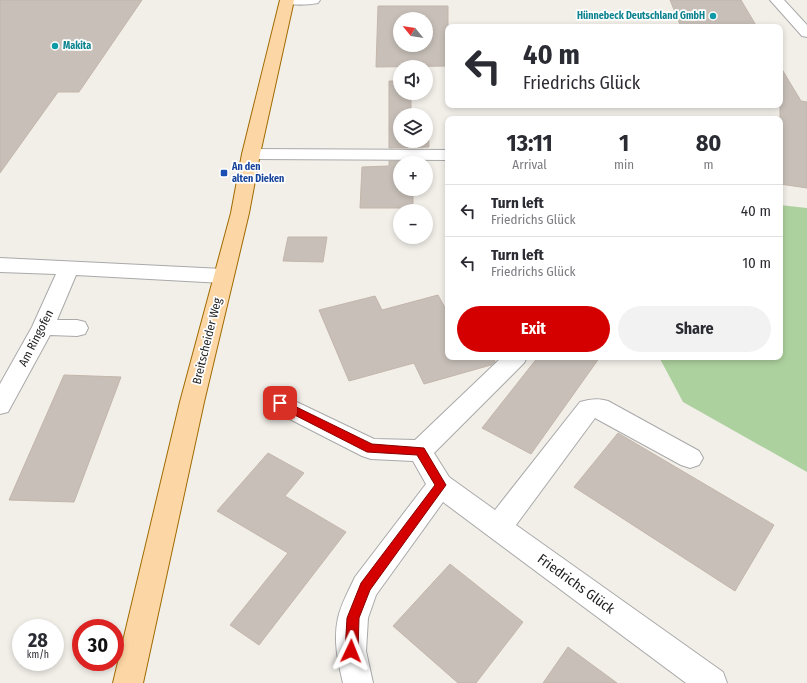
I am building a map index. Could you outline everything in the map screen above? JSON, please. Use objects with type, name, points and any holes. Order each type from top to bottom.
[{"type":"main road","name":"Breitscheider Weg","points":[[128,683],[192,402],[240,213],[251,154],[287,0]]},
{"type":"street","points":[[287,0],[313,0]]},
{"type":"street","points":[[776,0],[807,33]]},
{"type":"street","points":[[251,154],[445,155]]},
{"type":"street","points":[[0,266],[223,276]]},
{"type":"street","name":"Am Ringofen","points":[[0,405],[43,327],[70,269]]},
{"type":"street","points":[[43,327],[77,328]]},
{"type":"street","points":[[280,403],[371,449],[420,451],[513,360]]},
{"type":"street","points":[[498,527],[588,409],[600,408],[690,458]]},
{"type":"street","name":"Friedrichs Glück","points":[[420,451],[440,485],[712,683]]},
{"type":"street","points":[[358,683],[351,651],[353,618],[365,587],[440,485]]},
{"type":"green space","points":[[783,205],[807,208],[807,472],[683,402],[661,360],[783,360]]},
{"type":"building","name":"Makita","points":[[0,0],[142,0],[79,92],[58,92],[0,173]]},
{"type":"building","name":"Hünnebeck Deutschland GmbH","points":[[670,0],[741,0],[755,24],[680,24]]},
{"type":"building","points":[[378,6],[448,6],[448,24],[445,24],[445,66],[433,66],[433,60],[393,60],[393,67],[376,67]]},
{"type":"building","points":[[783,71],[801,101],[807,102],[807,188],[783,184],[783,116],[780,116],[780,108],[783,108]]},
{"type":"building","points":[[389,81],[393,81],[393,100],[411,100],[411,108],[393,108],[393,148],[389,148]]},
{"type":"building","points":[[389,161],[393,161],[393,196],[413,196],[413,204],[393,204],[393,208],[360,208],[362,167],[389,166]]},
{"type":"building","points":[[288,237],[327,237],[323,262],[283,261]]},
{"type":"building","points":[[438,295],[445,308],[445,360],[495,360],[495,362],[491,365],[424,384],[414,363],[349,381],[319,310],[375,296],[382,310]]},
{"type":"building","points":[[536,360],[598,360],[531,454],[482,428]]},
{"type":"building","points":[[64,375],[121,377],[74,502],[9,500]]},
{"type":"building","points":[[618,433],[774,525],[735,591],[574,487]]},
{"type":"building","points":[[268,453],[304,473],[285,496],[346,532],[259,645],[230,625],[288,553],[217,511]]},
{"type":"building","points":[[450,564],[523,622],[476,683],[458,683],[393,626]]},
{"type":"building","points":[[568,647],[617,683],[543,683]]},
{"type":"place","name":"Hünnebeck Deutschland GmbH","points":[[713,16]]},
{"type":"place","name":"Makita","points":[[55,46]]},
{"type":"place","name":"An den alten Dieken","points":[[224,173]]},
{"type":"route","points":[[280,403],[371,449],[420,451],[440,485],[365,587],[353,618],[351,651]]}]
